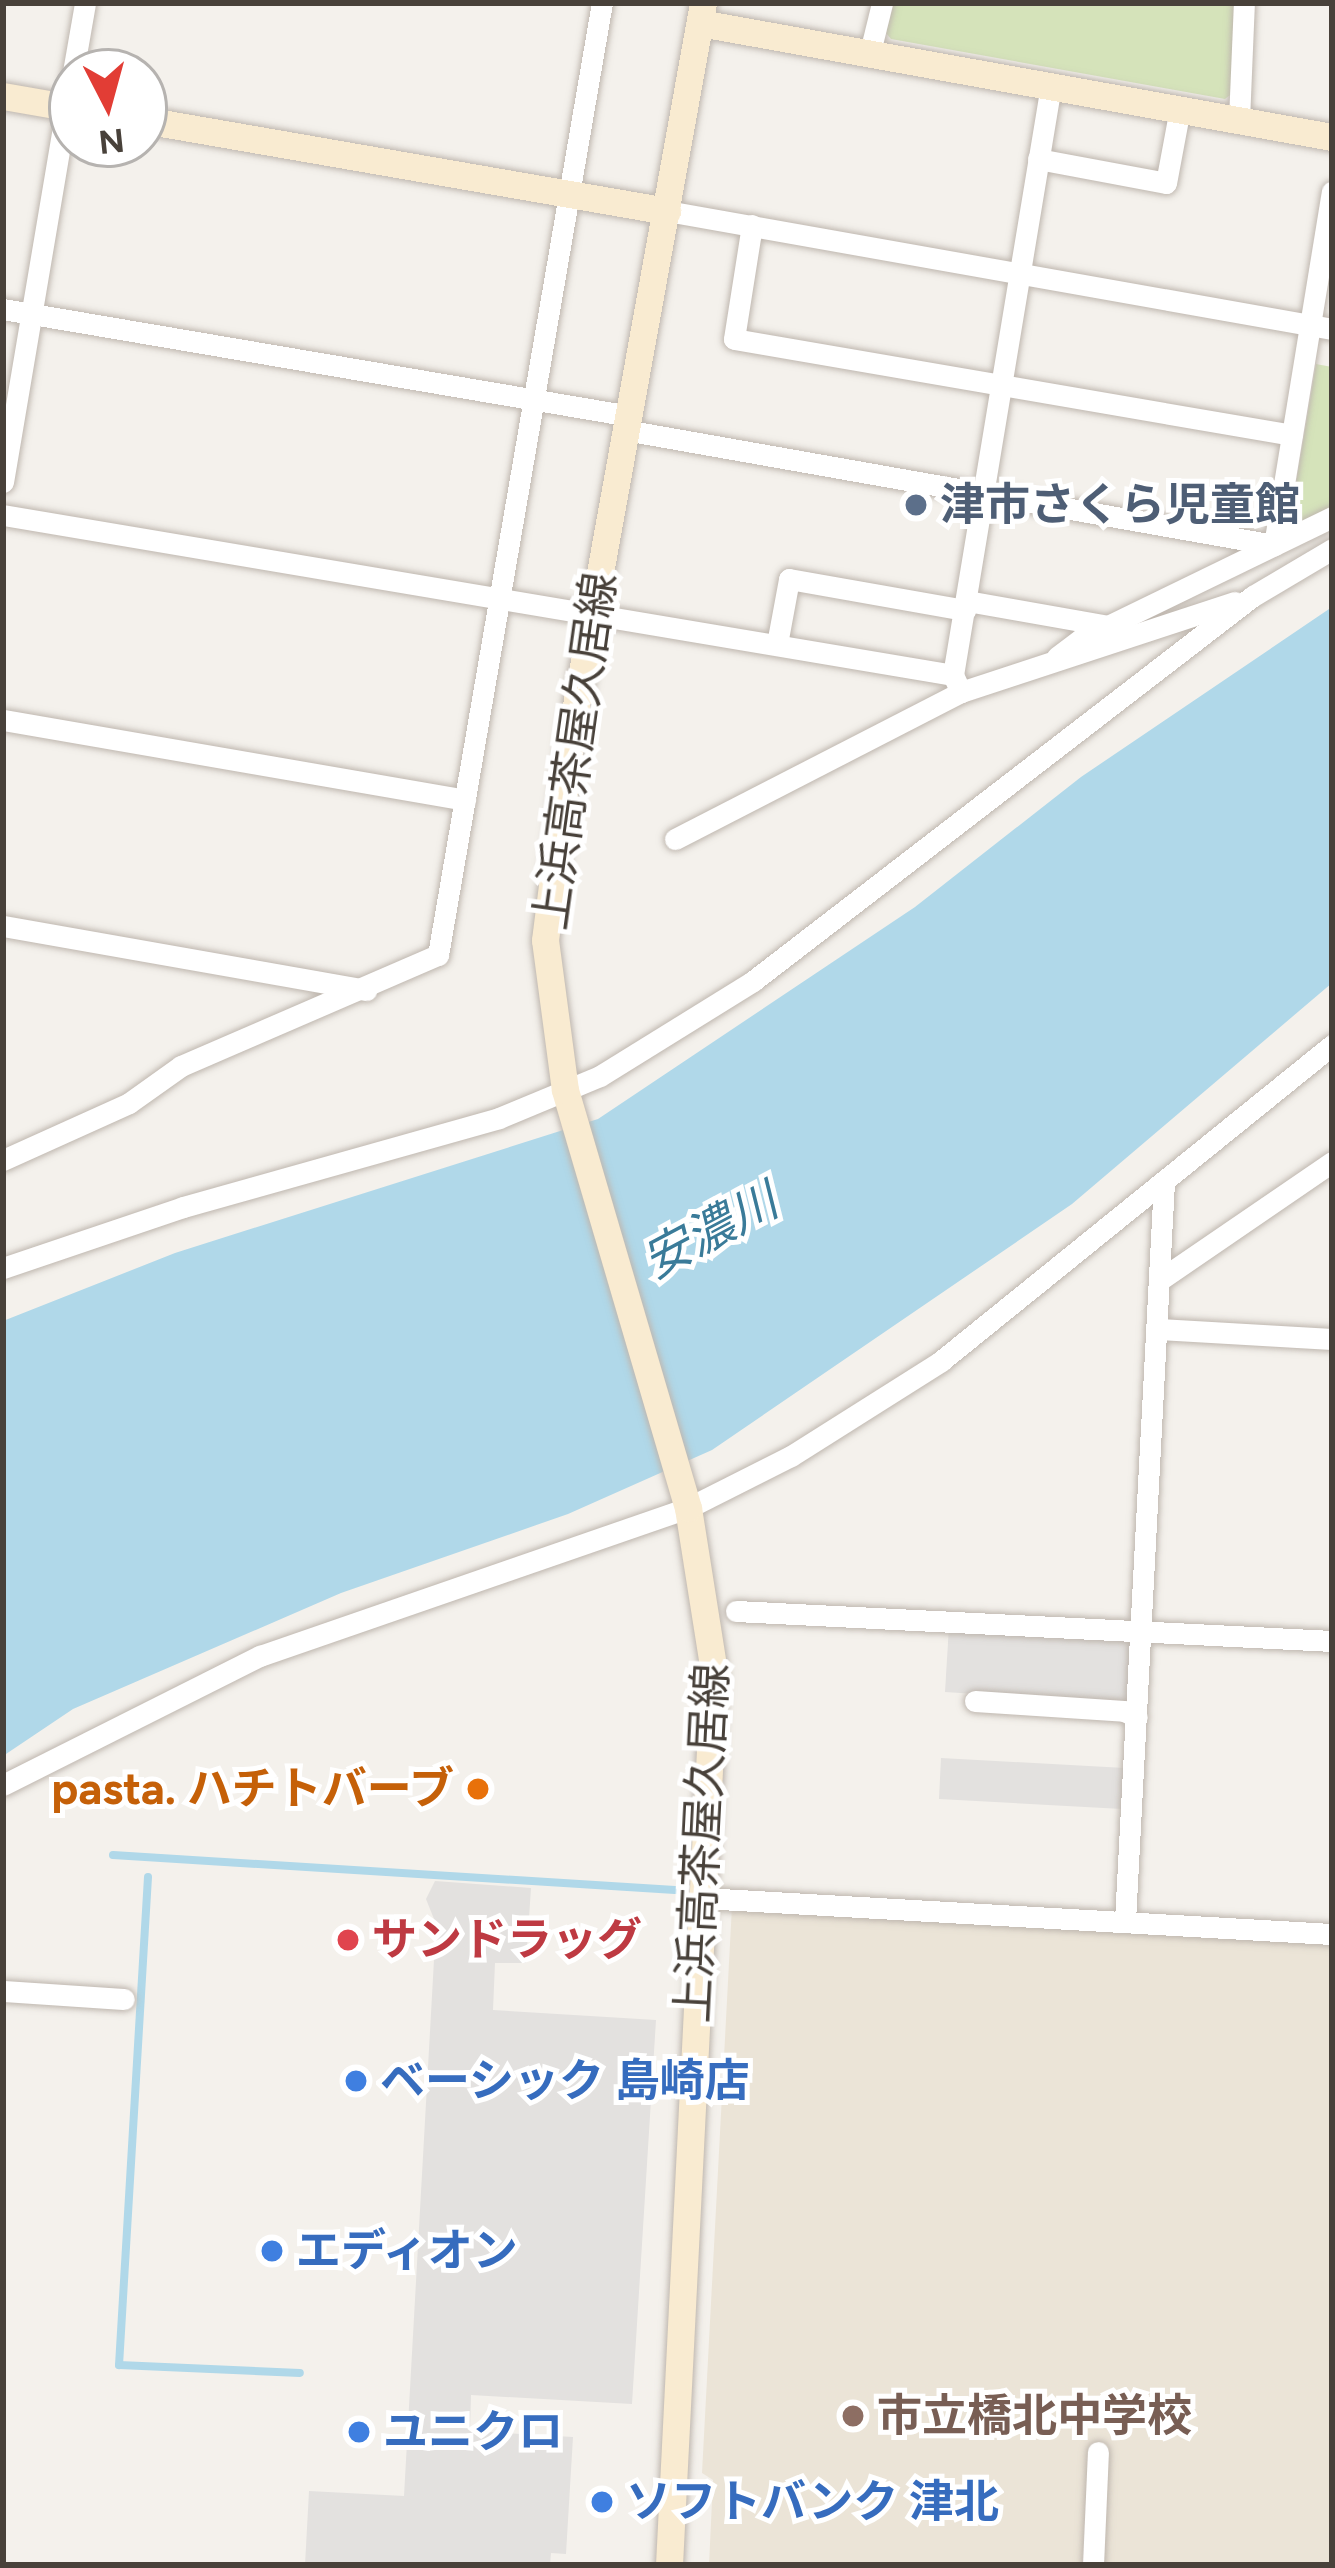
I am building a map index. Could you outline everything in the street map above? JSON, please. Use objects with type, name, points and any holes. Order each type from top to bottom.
[{"type":"main road","points":[[702,13],[870,52],[1332,137]]},
{"type":"main road","name":"上浜高茶屋久居線","points":[[669,2565],[714,1672],[688,1508],[565,1090],[549,987],[548,889],[702,13]]},
{"type":"main road","points":[[3,96],[48,104]]},
{"type":"main road","points":[[168,124],[667,211]]},
{"type":"street","points":[[77,48],[85,3]]},
{"type":"street","points":[[3,1160],[129,1103],[181,1066],[367,990],[438,955],[602,3]]},
{"type":"street","points":[[870,52],[882,3]]},
{"type":"street","points":[[1239,120],[1244,3]]},
{"type":"street","points":[[675,838],[944,706],[957,683],[1051,85]]},
{"type":"street","points":[[1038,159],[1166,183],[1180,108]]},
{"type":"street","points":[[3,482],[58,168]]},
{"type":"street","points":[[1274,545],[1292,435],[1321,327],[1332,192]]},
{"type":"street","points":[[667,211],[1321,327]]},
{"type":"street","points":[[752,225],[734,339],[1292,435]]},
{"type":"street","points":[[3,309],[535,400],[627,423],[1274,545]]},
{"type":"street","points":[[3,515],[767,646],[777,644],[957,683],[1082,656],[1253,596]]},
{"type":"street","points":[[1052,661],[1110,626],[1332,517]]},
{"type":"street","points":[[3,1268],[183,1207],[499,1118],[655,1046],[739,992],[1253,596],[1332,549]]},
{"type":"street","points":[[777,644],[788,579],[1110,626]]},
{"type":"street","points":[[3,720],[464,800]]},
{"type":"street","points":[[3,926],[367,990]]},
{"type":"street","points":[[3,1785],[260,1656],[688,1508],[791,1456],[923,1373],[1332,1045]]},
{"type":"street","points":[[1161,1279],[1332,1162]]},
{"type":"street","points":[[1126,1921],[1164,1182]]},
{"type":"street","points":[[1160,1329],[1332,1339]]},
{"type":"street","points":[[736,1611],[1332,1641]]},
{"type":"street","points":[[975,1701],[1137,1717]]},
{"type":"street","points":[[703,1898],[1332,1934]]},
{"type":"street","points":[[3,1991],[124,1999]]},
{"type":"street","points":[[1093,2565],[1098,2452]]},
{"type":"shaded area","points":[[949,1626],[1135,1638],[1131,1704],[945,1692]]},
{"type":"shaded area","points":[[941,1758],[1125,1768],[1122,1809],[939,1799]]},
{"type":"shaded area","points":[[435,1881],[531,1888],[526,1963],[495,1963],[493,2010],[656,2020],[632,2404],[471,2395],[470,2431],[573,2437],[566,2554],[551,2553],[550,2565],[305,2565],[309,2491],[404,2496],[436,1924],[426,1899]]},
{"type":"shaded area","points":[[732,1906],[1332,1944],[1332,2565],[1103,2565],[1089,2446],[1082,2565],[709,2565],[713,2480],[702,2473]]},
{"type":"green space","points":[[894,3],[1237,3],[1234,92],[1225,99],[891,39],[886,33]]},
{"type":"green space","points":[[1316,364],[1332,367],[1332,510],[1295,525],[1290,519]]},
{"type":"water","name":"安濃川","points":[[1332,607],[1332,983],[1072,1204],[712,1450],[568,1514],[341,1593],[73,1709],[3,1756],[3,1321],[175,1253],[598,1119],[915,907],[1081,777]]},
{"type":"waterway","points":[[113,1855],[675,1890]]},
{"type":"waterway","points":[[148,1877],[119,2365],[300,2373]]},
{"type":"place","name":"津市さくら児童館","points":[[916,505]]},
{"type":"place","name":"pasta. ハチトバーブ","points":[[478,1789]]},
{"type":"place","name":"サンドラッグ","points":[[348,1940]]},
{"type":"place","name":"ベーシック 島崎店","points":[[356,2081]]},
{"type":"place","name":"エディオン","points":[[272,2251]]},
{"type":"place","name":"市立橋北中学校","points":[[853,2416]]},
{"type":"place","name":"ユニクロ","points":[[359,2432]]},
{"type":"place","name":"ソフトバンク 津北","points":[[602,2502]]}]
